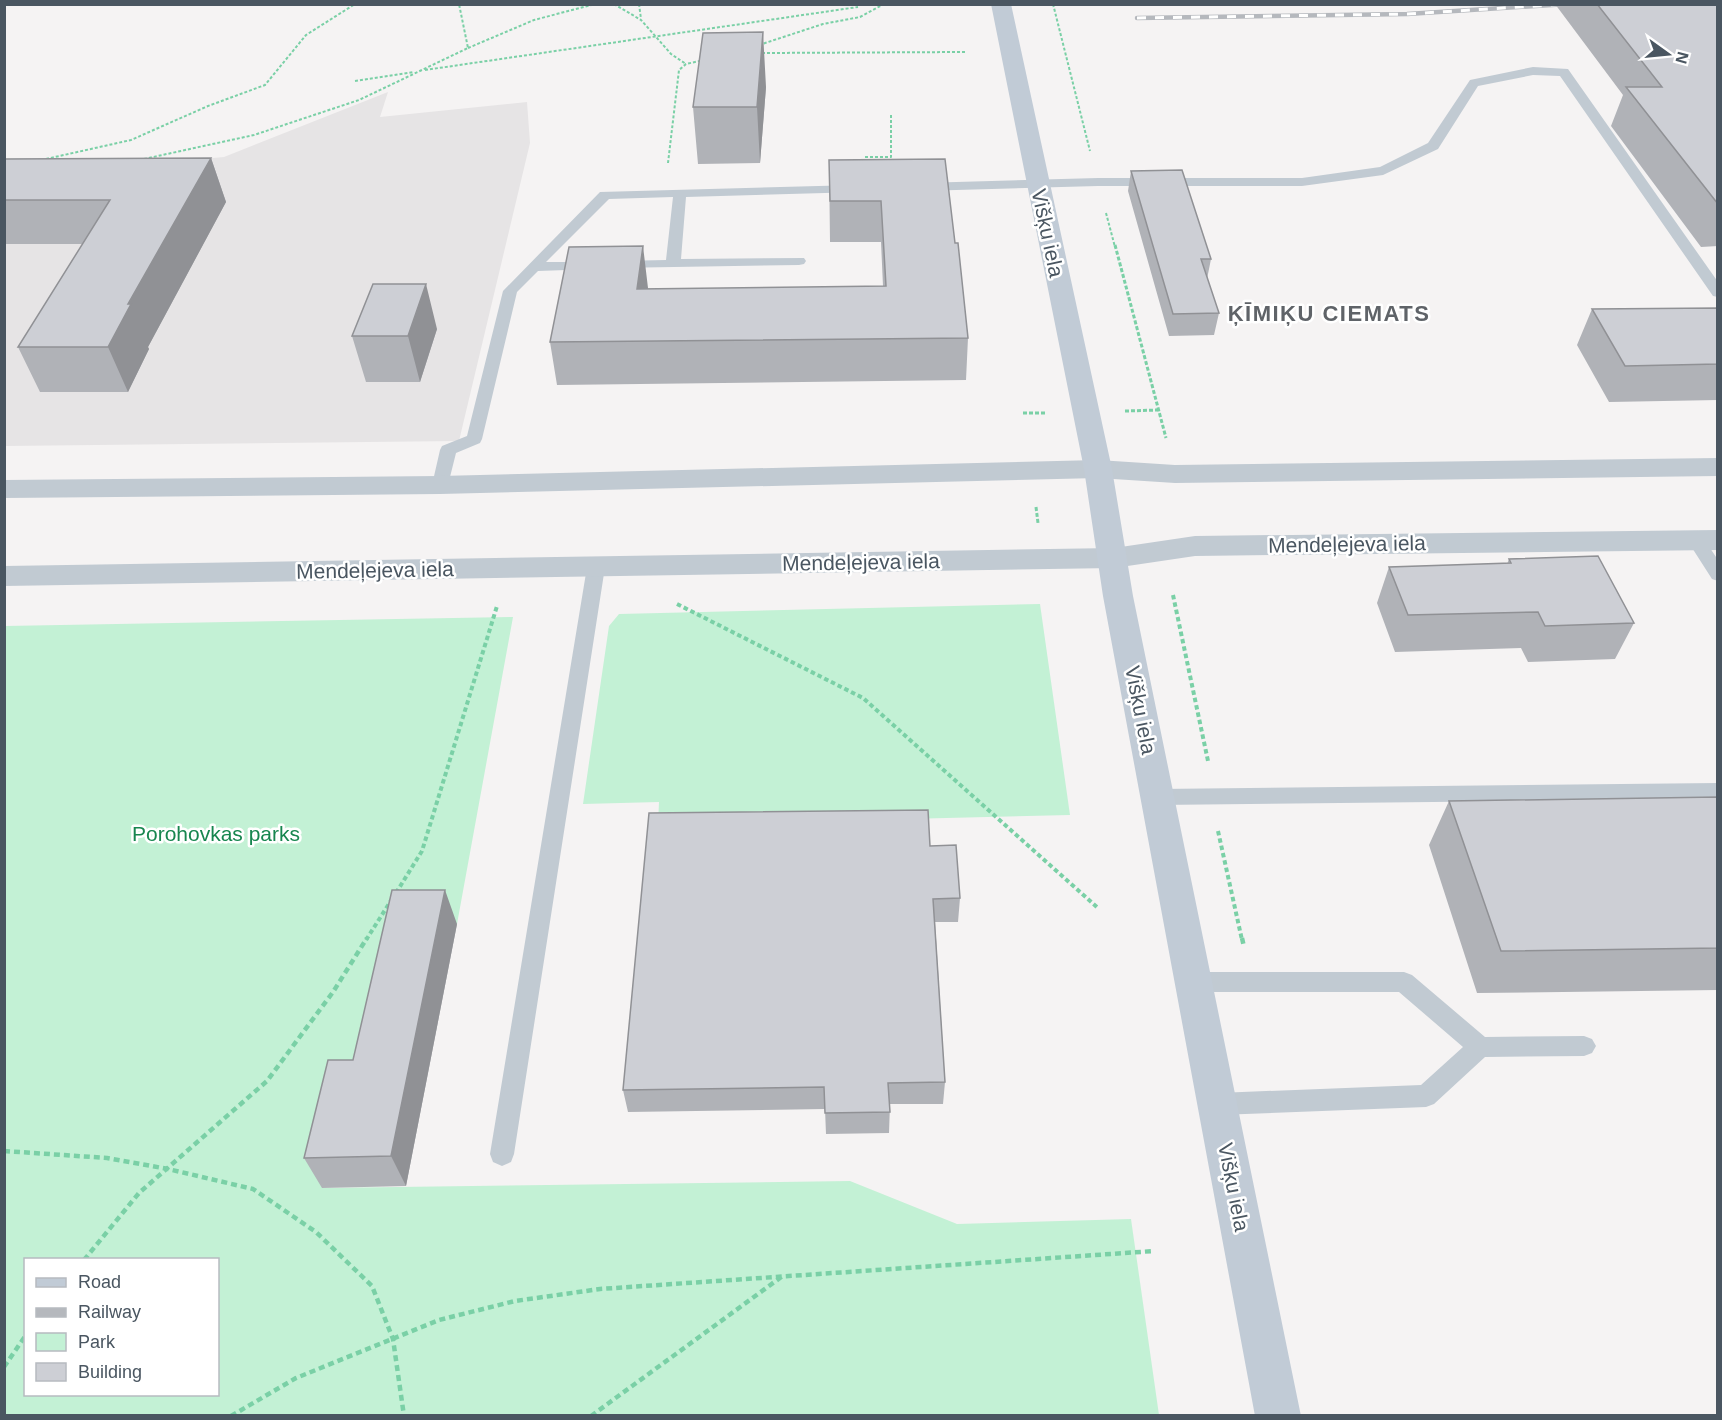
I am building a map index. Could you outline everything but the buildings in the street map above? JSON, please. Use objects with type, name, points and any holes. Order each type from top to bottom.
[{"type":"street","name":"Višķu iela","points":[[1001,4],[1098,469],[1114,558],[1118,596],[1278,1416]]},
{"type":"street","points":[[4,489],[440,485],[1098,469],[1175,474],[1718,466]]},
{"type":"street","name":"Mendeļejeva iela","points":[[4,576],[1114,558],[1195,546],[1707,540]]},
{"type":"lane","points":[[909,187],[1098,182],[1302,182],[1383,171],[1433,146],[1474,83],[1533,71],[1564,72],[1718,293]]},
{"type":"lane","points":[[440,485],[448,450],[474,439],[510,291],[605,195],[865,189]]},
{"type":"lane","points":[[672,194],[673,264]]},
{"type":"lane","points":[[536,267],[800,261]]},
{"type":"lane","points":[[1707,540],[1718,574]]},
{"type":"lane","points":[[502,1154],[596,567]]},
{"type":"lane","points":[[1158,797],[1718,791]]},
{"type":"lane","points":[[1194,982],[1404,982],[1480,1047],[1584,1046]]},
{"type":"lane","points":[[1218,1104],[1426,1096],[1480,1047]]},
{"type":"path","points":[[39,161],[131,140],[208,106],[265,85],[306,35],[355,4]]},
{"type":"path","points":[[459,4],[468,48]]},
{"type":"path","points":[[137,160],[254,135],[359,99],[534,20],[595,4]]},
{"type":"path","points":[[614,4],[641,20],[671,54],[686,64]]},
{"type":"path","points":[[639,4],[641,20]]},
{"type":"path","points":[[758,46],[823,24],[860,17],[884,4]]},
{"type":"path","points":[[1053,4],[1167,442]]},
{"type":"path","points":[[355,81],[858,7]]},
{"type":"path","points":[[759,53],[965,52]]},
{"type":"path","points":[[672,194],[679,70],[686,64],[706,60]]},
{"type":"path","points":[[865,189],[865,157],[891,157],[891,114]]},
{"type":"path","points":[[1118,411],[1159,410]]},
{"type":"path","points":[[1023,414],[1055,412]]},
{"type":"path","points":[[1035,498],[1039,530]]},
{"type":"path","points":[[677,604],[863,698],[1098,908]]},
{"type":"path","points":[[86,1258],[139,1193],[267,1081],[333,992],[422,851],[497,606]]},
{"type":"path","points":[[4,1151],[107,1158],[168,1169],[252,1189],[316,1232],[372,1286],[393,1339],[404,1416]]},
{"type":"path","points":[[231,1416],[296,1378],[439,1320],[515,1301],[600,1289],[1154,1251]]},
{"type":"path","points":[[591,1416],[784,1275]]},
{"type":"path","points":[[4,1367],[24,1338]]},
{"type":"shaded area","points":[[388,92],[380,117],[527,102],[530,143],[459,441],[5,446],[5,177],[224,157]]},
{"type":"green space","points":[[1040,604],[1070,815],[658,825],[659,802],[583,804],[609,626],[619,614]]},
{"type":"green space","name":"Porohovkas parks","points":[[513,617],[457,924],[406,925],[322,1188],[850,1181],[957,1224],[1131,1219],[1159,1415],[5,1415],[5,626]]},
{"type":"railway","points":[[1137,18],[1407,14],[1568,4]]},
{"type":"district","name":"ĶĪMIĶU CIEMATS","points":[[1329,313]]}]
